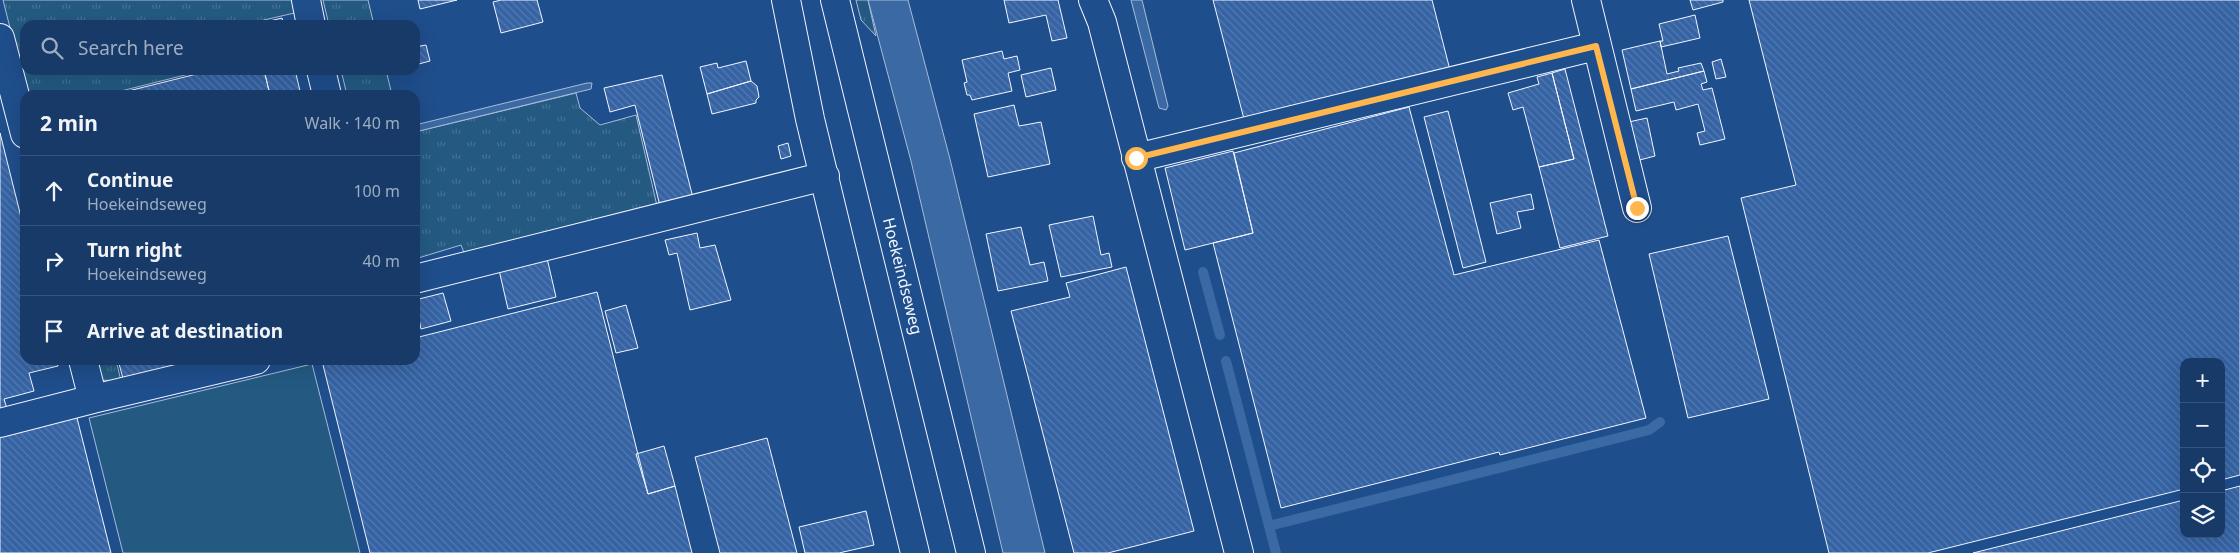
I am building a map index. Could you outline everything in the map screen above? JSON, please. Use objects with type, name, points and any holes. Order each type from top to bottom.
[{"type":"street","points":[[306,0],[310,20]]},
{"type":"street","points":[[786,0],[810,119],[915,553]]},
{"type":"street","name":"Hoekeindseweg","points":[[835,0],[971,553]]},
{"type":"street","points":[[1094,0],[1102,22],[1239,553]]},
{"type":"street","points":[[1586,0],[1637,208]]},
{"type":"street","points":[[0,38],[20,115]]},
{"type":"street","points":[[1136,158],[1596,46]]},
{"type":"street","points":[[322,75],[326,90]]},
{"type":"street","points":[[420,278],[825,176]]},
{"type":"street","points":[[84,365],[93,399]]},
{"type":"street","points":[[0,424],[93,399],[235,365]]},
{"type":"green space","points":[[3,0],[301,0],[303,11],[264,20],[20,20],[20,67]]},
{"type":"green space","points":[[323,0],[368,0],[373,20],[328,20]]},
{"type":"green space","points":[[856,0],[868,0],[876,36],[861,20]]},
{"type":"green space","points":[[22,75],[185,75],[125,90],[26,90]]},
{"type":"green space","points":[[342,75],[387,75],[391,90],[346,90]]},
{"type":"green space","points":[[576,93],[580,108],[600,125],[636,115],[657,206],[465,255],[461,245],[420,257],[420,131]]},
{"type":"green space","points":[[96,365],[117,365],[121,381],[100,380]]},
{"type":"green space","points":[[312,365],[360,553],[123,553],[89,418]]},
{"type":"shaded area","points":[[868,0],[908,0],[950,159],[1045,553],[1003,553],[911,161]]},
{"type":"shaded area","points":[[1131,0],[1142,0],[1168,106],[1166,110],[1159,108]]},
{"type":"shaded area","points":[[592,83],[591,89],[420,131],[420,124]]},
{"type":"building","points":[[418,0],[457,0],[420,9]]},
{"type":"building","points":[[501,0],[537,0],[543,22],[501,33],[493,2]]},
{"type":"building","points":[[1004,0],[1058,0],[1067,38],[1052,41],[1046,15],[1009,23]]},
{"type":"building","points":[[1213,0],[1432,0],[1450,70],[1245,123]]},
{"type":"building","points":[[1690,0],[1723,0],[1723,2],[1693,10]]},
{"type":"building","points":[[1749,0],[2240,0],[2240,475],[2225,479],[2225,358],[2180,358],[2180,490],[1928,553],[1829,553],[1741,198],[1796,185]]},
{"type":"building","points":[[1695,15],[1700,38],[1661,47],[1660,41],[1663,41],[1659,24]]},
{"type":"building","points":[[1660,41],[1667,74],[1679,71],[1678,68],[1701,63],[1704,71],[1631,89],[1622,50]]},
{"type":"building","points":[[426,45],[430,61],[420,64],[420,46]]},
{"type":"building","points":[[1002,51],[1004,59],[1017,56],[1020,70],[1008,73],[1012,91],[972,100],[970,95],[967,95],[964,83],[967,82],[962,60]]},
{"type":"building","points":[[1721,59],[1726,77],[1716,79],[1712,62]]},
{"type":"building","points":[[746,61],[751,81],[707,94],[700,67],[717,63],[718,68]]},
{"type":"building","points":[[1051,68],[1056,90],[1026,97],[1021,75]]},
{"type":"building","points":[[1565,69],[1608,236],[1560,248],[1539,167],[1574,159],[1552,73]]},
{"type":"building","points":[[1704,71],[1707,82],[1701,84],[1703,90],[1712,88],[1725,139],[1700,145],[1697,133],[1705,131],[1698,104],[1676,110],[1674,102],[1636,111],[1631,89]]},
{"type":"building","points":[[1552,73],[1574,159],[1539,167],[1523,107],[1513,110],[1508,93],[1539,84],[1537,77]]},
{"type":"building","points":[[193,75],[265,75],[269,90],[132,90]]},
{"type":"building","points":[[265,75],[296,75],[300,90],[269,90]]},
{"type":"building","points":[[662,75],[693,198],[660,206],[635,105],[610,112],[604,88]]},
{"type":"building","points":[[751,81],[757,86],[759,97],[756,103],[712,114],[707,94]]},
{"type":"building","points":[[1014,105],[1019,126],[1041,122],[1050,164],[988,177],[974,114]]},
{"type":"building","points":[[1409,107],[1454,275],[1599,240],[1646,418],[1500,455],[1499,452],[1281,508],[1213,243],[1253,233],[1234,153]]},
{"type":"building","points":[[1448,111],[1486,262],[1463,268],[1424,117]]},
{"type":"building","points":[[1647,118],[1655,156],[1632,162],[1624,123]]},
{"type":"building","points":[[0,133],[20,213],[20,365],[58,366],[29,373],[34,391],[4,399],[8,412],[0,414]]},
{"type":"building","points":[[788,143],[791,156],[781,159],[778,146]]},
{"type":"building","points":[[1233,151],[1253,233],[1185,250],[1165,168]]},
{"type":"building","points":[[1531,194],[1534,209],[1517,212],[1521,228],[1497,234],[1490,203]]},
{"type":"building","points":[[1093,216],[1101,255],[1109,253],[1112,267],[1061,277],[1049,225]]},
{"type":"building","points":[[1021,227],[1030,265],[1044,262],[1048,281],[998,291],[986,234]]},
{"type":"building","points":[[697,233],[700,248],[715,245],[731,300],[690,310],[677,253],[669,255],[665,240]]},
{"type":"building","points":[[1728,236],[1769,399],[1688,418],[1649,254]]},
{"type":"building","points":[[547,258],[556,297],[508,309],[499,270]]},
{"type":"building","points":[[1126,267],[1194,531],[1108,553],[1074,553],[1011,311],[1070,297],[1066,283]]},
{"type":"building","points":[[597,292],[648,494],[675,486],[692,553],[370,553],[323,365],[420,365],[420,337]]},
{"type":"building","points":[[443,293],[451,321],[421,329],[420,299]]},
{"type":"building","points":[[626,305],[638,348],[616,353],[605,311]]},
{"type":"building","points":[[119,365],[194,365],[124,382]]},
{"type":"building","points":[[76,414],[111,553],[0,553],[0,434]]},
{"type":"building","points":[[767,438],[797,553],[720,553],[695,457]]},
{"type":"building","points":[[664,446],[675,486],[648,494],[636,454]]},
{"type":"building","points":[[2240,486],[2240,553],[1973,553],[2180,501],[2180,538],[2225,538],[2225,490]]},
{"type":"building","points":[[866,511],[874,545],[839,553],[805,553],[799,527]]},
{"type":"waterway","points":[[1203,272],[1220,335]]},
{"type":"waterway","points":[[1226,361],[1276,553]]},
{"type":"waterway","points":[[1269,526],[1649,430],[1660,422]]},
{"type":"route","points":[[1136,158],[1596,46],[1637,208]]}]
